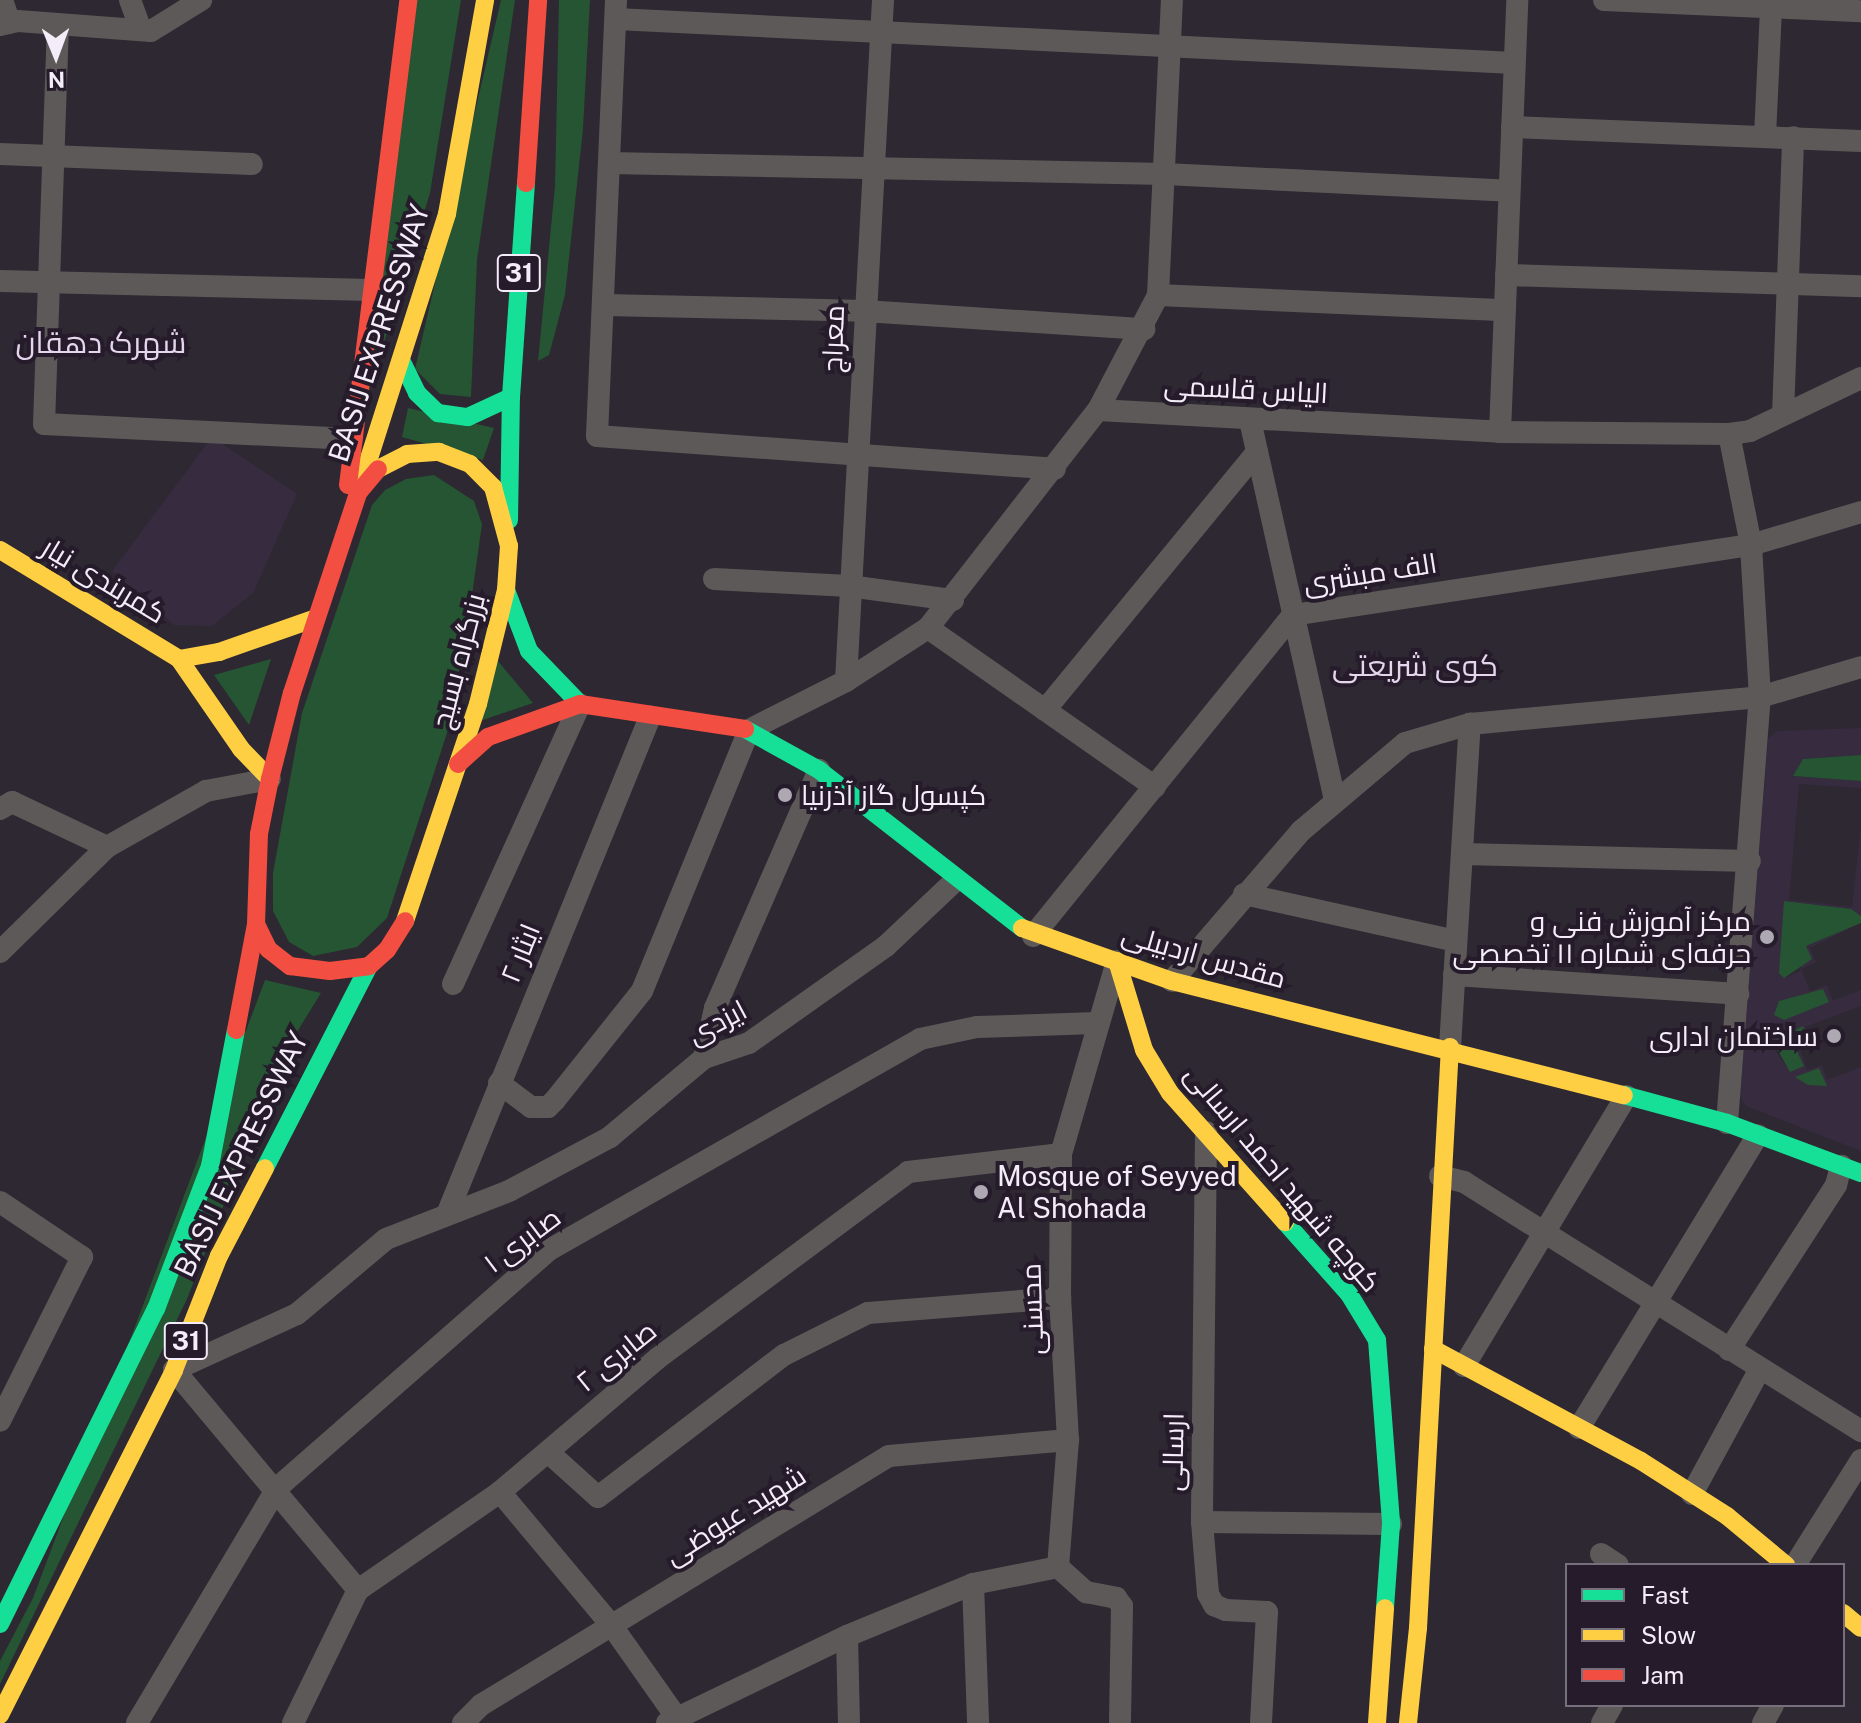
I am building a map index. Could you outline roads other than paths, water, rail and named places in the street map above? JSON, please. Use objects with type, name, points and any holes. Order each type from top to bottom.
[{"type":"main road","points":[[344,529],[352,439],[408,0]]},
{"type":"main road","name":"BASIJ EXPRESSWAY","points":[[358,493],[371,441],[403,364],[447,214],[485,0]]},
{"type":"main road","name":"31","points":[[509,546],[511,397],[538,0]]},
{"type":"main road","points":[[403,364],[417,393],[438,413],[468,417],[511,397]]},
{"type":"main road","name":"بزرگراه بسیج","points":[[256,924],[256,862],[270,779],[344,529],[358,493],[378,468],[407,454],[439,452],[470,464],[493,487],[509,546],[506,590],[458,764],[409,914],[387,950],[369,966]]},
{"type":"main road","name":"کمربندی نیار","points":[[3,558],[179,659]]},
{"type":"main road","points":[[458,764],[488,737],[580,704],[529,651],[506,590]]},
{"type":"main road","points":[[270,779],[241,749],[179,659],[219,652],[316,618]]},
{"type":"main road","name":"مقدس اردبیلی","points":[[580,704],[749,730],[819,770],[955,881],[1033,936],[1172,981],[1450,1047],[1727,1123],[1851,1170]]},
{"type":"main road","points":[[256,924],[268,949],[290,966],[311,971],[369,966]]},
{"type":"main road","name":"BASIJ EXPRESSWAY","points":[[0,1624],[156,1309],[210,1166],[256,924]]},
{"type":"main road","name":"کوچه شهید احمد ارسالی","points":[[1117,961],[1144,1050],[1170,1093],[1349,1294],[1377,1340],[1391,1524],[1377,1722]]},
{"type":"main road","name":"BASIJ EXPRESSWAY","points":[[0,1715],[174,1370],[219,1256],[369,966]]},
{"type":"main road","points":[[1408,1723],[1450,1047]]},
{"type":"main road","points":[[1433,1349],[1692,1494],[1783,1563]]},
{"type":"main road","points":[[1845,1615],[1861,1628]]},
{"type":"street","points":[[2,0],[5,24],[58,24],[151,31],[201,0]]},
{"type":"street","points":[[130,0],[141,30]]},
{"type":"street","name":"معراج","points":[[846,681],[871,171],[883,0]]},
{"type":"street","points":[[499,1083],[531,1107],[548,1107],[642,991],[749,730],[846,681],[928,628],[953,600],[1098,410],[1144,329],[1158,295],[1172,0]]},
{"type":"street","points":[[1500,432],[1517,0]]},
{"type":"street","points":[[1604,0],[1861,11]]},
{"type":"street","points":[[1765,136],[1771,7]]},
{"type":"street","points":[[1055,469],[597,436],[616,10],[882,33],[1170,50],[1514,63]]},
{"type":"street","points":[[58,24],[44,424],[352,439]]},
{"type":"street","points":[[1512,127],[1861,141]]},
{"type":"street","points":[[1783,415],[1793,137]]},
{"type":"street","points":[[0,154],[252,164]]},
{"type":"street","points":[[609,163],[871,171],[1165,174],[1509,191]]},
{"type":"street","points":[[1506,275],[1861,286]]},
{"type":"street","points":[[0,281],[371,290]]},
{"type":"street","points":[[1158,295],[1505,310]]},
{"type":"street","points":[[605,305],[864,311],[1144,329]]},
{"type":"street","name":"الیاس قاسمی","points":[[1098,410],[1500,432],[1729,434],[1783,415],[1861,378]]},
{"type":"street","points":[[1250,420],[1335,799]]},
{"type":"street","points":[[1727,1123],[1750,861],[1760,697],[1751,545],[1729,434]]},
{"type":"street","points":[[1045,710],[1257,452]]},
{"type":"street","name":"الف مبشری","points":[[1033,936],[1293,615],[1751,545],[1861,512]]},
{"type":"street","points":[[714,579],[849,586],[953,600]]},
{"type":"street","points":[[928,628],[1155,787]]},
{"type":"street","points":[[1172,981],[1244,894],[1335,799],[1405,743],[1470,724],[1760,697],[1861,667]]},
{"type":"street","points":[[453,984],[580,704]]},
{"type":"street","name":"ایثار ۲","points":[[448,1212],[650,717]]},
{"type":"street","points":[[1450,1047],[1470,724]]},
{"type":"street","points":[[704,1058],[715,1008],[819,770]]},
{"type":"street","points":[[0,952],[107,847],[206,791],[270,779]]},
{"type":"street","points":[[0,809],[12,802],[107,847]]},
{"type":"street","points":[[1462,854],[1750,861]]},
{"type":"street","name":"ایزدی","points":[[174,1370],[297,1314],[386,1239],[448,1212],[509,1191],[610,1137],[704,1058],[749,1043],[886,946],[955,881]]},
{"type":"street","points":[[1244,894],[1456,941]]},
{"type":"street","name":"محسنی","points":[[1058,1567],[1068,1440],[1060,1298],[1061,1154],[1096,1023],[1117,961]]},
{"type":"street","points":[[1454,975],[1738,994]]},
{"type":"street","name":"صابری ۱","points":[[137,1723],[277,1488],[549,1250],[920,1039],[977,1027],[1096,1023]]},
{"type":"street","points":[[1464,1366],[1547,1234],[1626,1096]]},
{"type":"street","name":"ارسالی","points":[[1206,1132],[1202,1522],[1208,1594],[1214,1605],[1267,1612],[1261,1723]]},
{"type":"street","points":[[1579,1428],[1758,1135]]},
{"type":"street","name":"صابری ۲","points":[[293,1723],[358,1590],[500,1492],[658,1358],[908,1172],[1061,1154]]},
{"type":"street","points":[[1729,1350],[1836,1185],[1851,1170]]},
{"type":"street","points":[[1440,1176],[1464,1182],[1861,1431]]},
{"type":"street","points":[[0,1202],[82,1257],[3,1409]]},
{"type":"street","points":[[548,1452],[598,1497],[784,1355],[868,1313],[1060,1298]]},
{"type":"street","points":[[1692,1494],[1760,1369]]},
{"type":"street","points":[[174,1370],[277,1488],[358,1590]]},
{"type":"street","name":"شهید عیوضی","points":[[463,1723],[481,1705],[889,1456],[1068,1440]]},
{"type":"street","points":[[1796,1563],[1861,1460]]},
{"type":"street","points":[[500,1492],[612,1626],[672,1720],[700,1716],[847,1636],[973,1584],[1058,1567],[1086,1592],[1116,1598],[1122,1606],[1120,1723]]},
{"type":"street","points":[[1202,1522],[1391,1524]]},
{"type":"street","points":[[973,1584],[978,1723]]},
{"type":"street","points":[[847,1636],[849,1723]]},
{"type":"place","name":"کپسول گاز آذرنیا","points":[[785,795]]},
{"type":"place","name":"مرکز آموزش فنی و حرفه‌ای شماره ۱۱ تخصصی","points":[[1767,937]]},
{"type":"place","name":"ساختمان اداری","points":[[1834,1036]]},
{"type":"place","name":"Mosque of Seyyed Al Shohada","points":[[981,1192]]},
{"type":"district","name":"شهرک دهقان","points":[[101,342]]},
{"type":"district","name":"کوی شریعتی","points":[[1415,665]]}]
